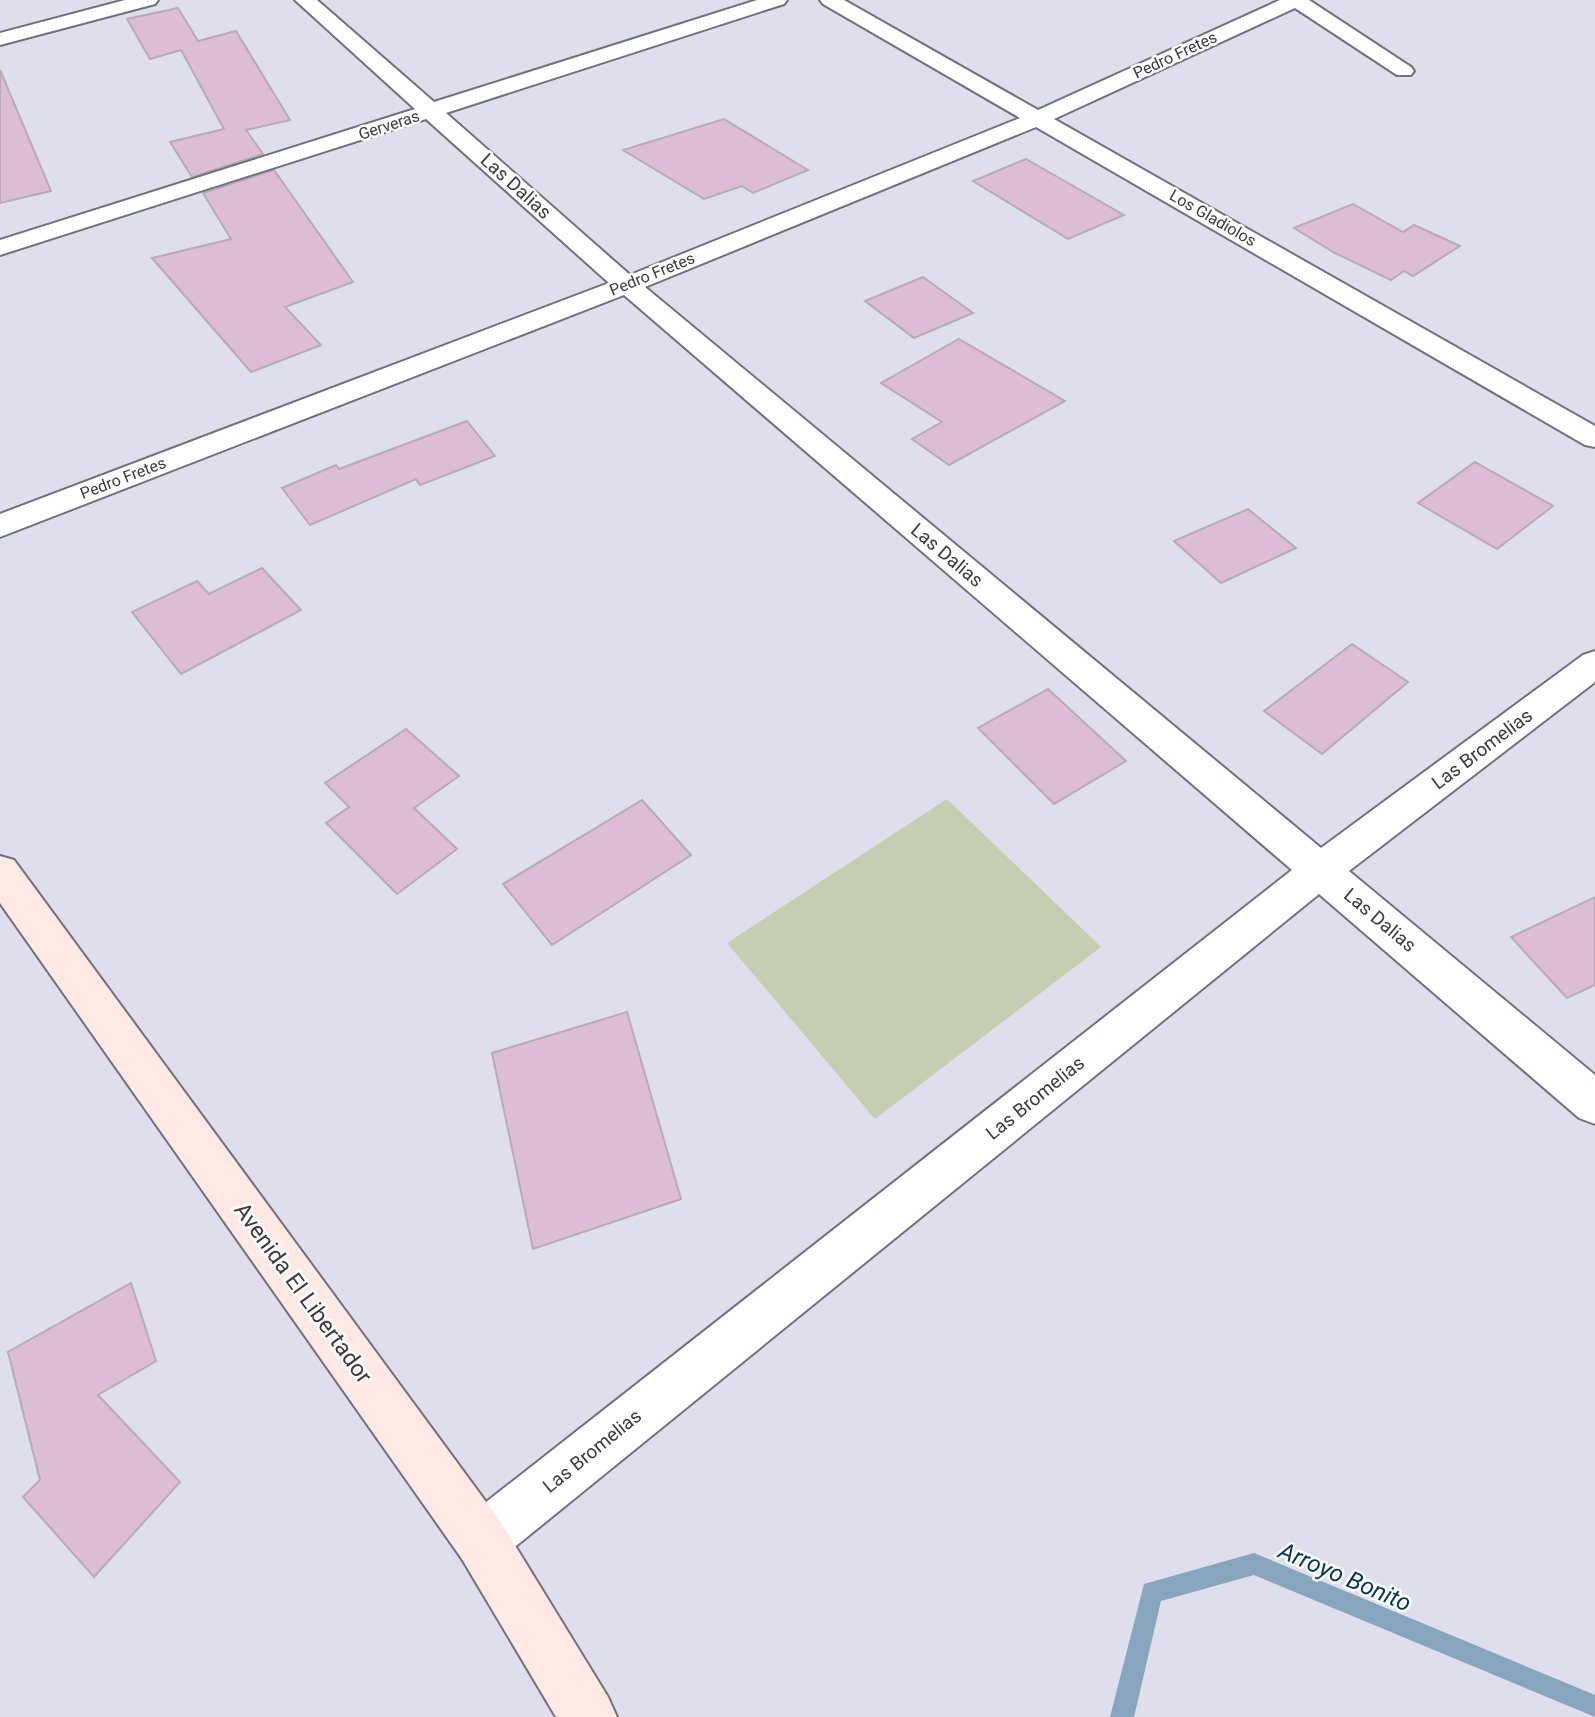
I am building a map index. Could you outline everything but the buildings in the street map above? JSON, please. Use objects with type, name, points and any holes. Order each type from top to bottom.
[{"type":"main road","name":"Avenida El Libertador","points":[[2,868],[481,1539],[588,1717]]},
{"type":"street","points":[[0,38],[148,0]]},
{"type":"street","name":"Las Dalias","points":[[304,0],[627,285],[1595,1103]]},
{"type":"street","name":"Gerveras","points":[[0,248],[777,0]]},
{"type":"street","name":"Los Gladiolos","points":[[830,0],[1595,438]]},
{"type":"street","points":[[1296,0],[1404,71]]},
{"type":"street","name":"Pedro Fretes","points":[[0,526],[627,285],[1039,118],[1296,0]]},
{"type":"street","name":"Las Bromelias","points":[[481,1539],[1321,870],[1595,664]]},
{"type":"green space","points":[[947,799],[1101,947],[875,1119],[727,943]]},
{"type":"waterway","name":"Arroyo Bonito","points":[[1122,1717],[1152,1592],[1254,1564],[1595,1707]]}]
